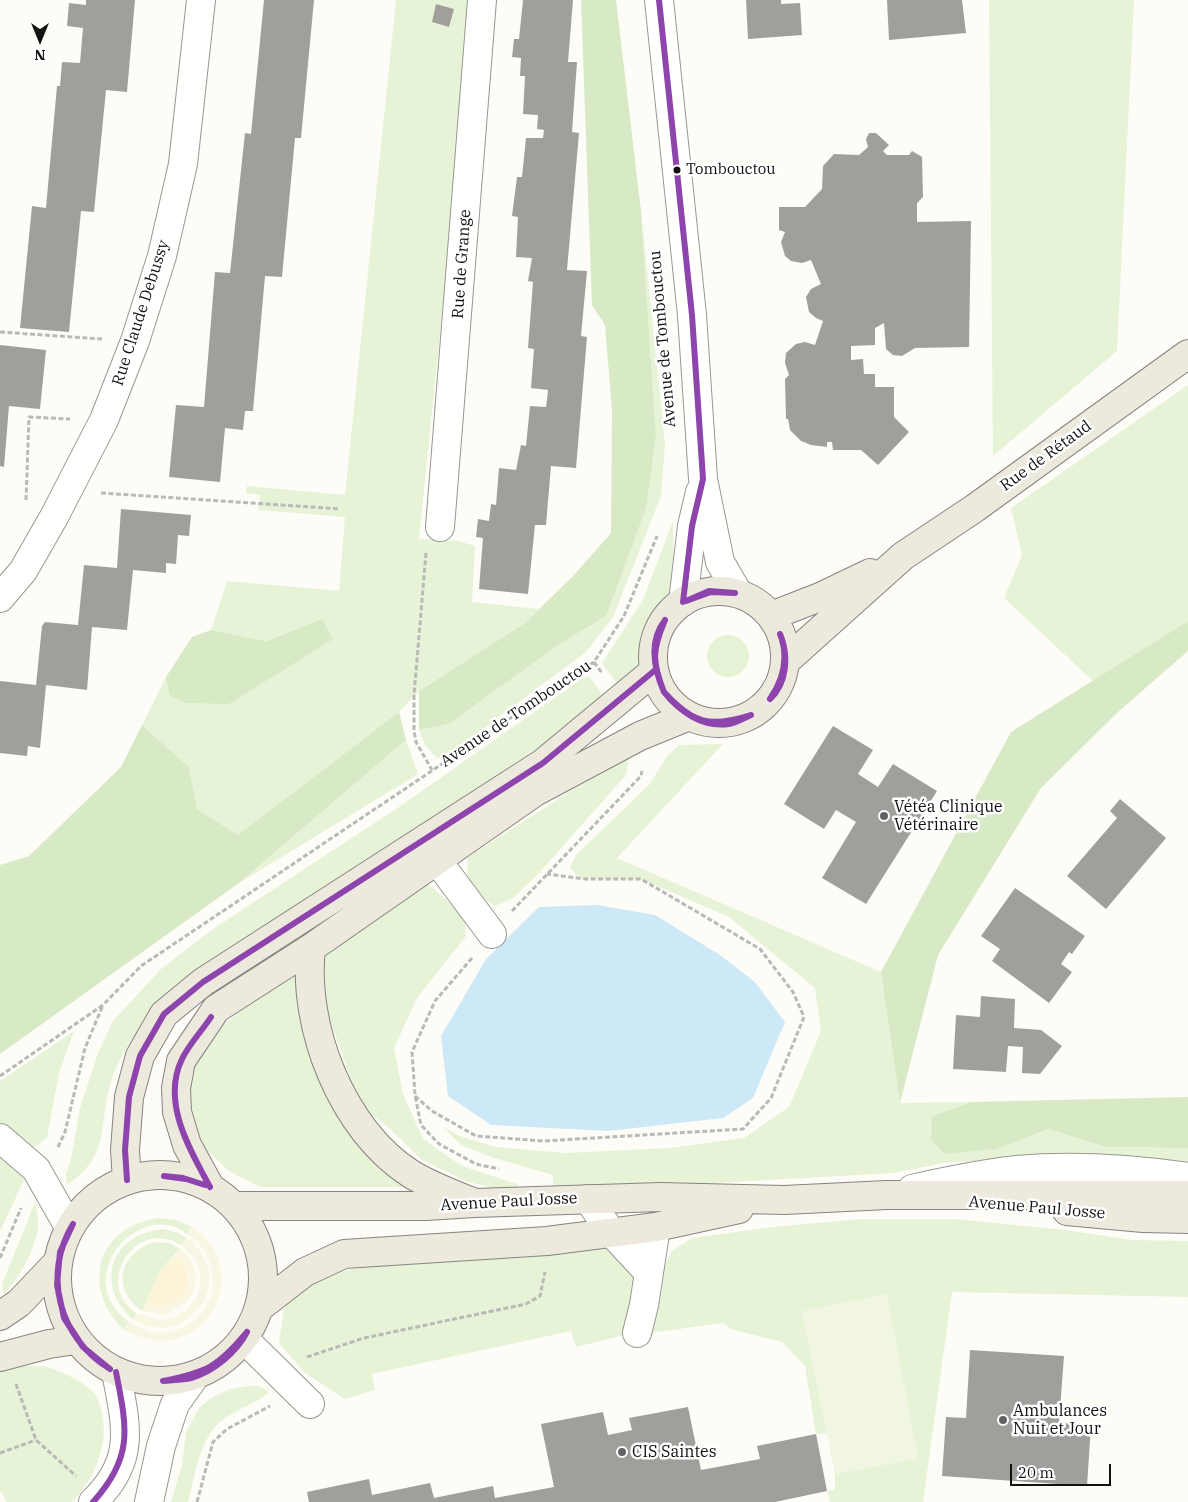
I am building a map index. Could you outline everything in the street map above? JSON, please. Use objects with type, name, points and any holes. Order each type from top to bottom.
[{"type":"main road","name":"Rue de Rétaud","points":[[771,616],[820,597],[903,556],[975,508],[1188,354]]},
{"type":"main road","name":"Rue de Rétaud","points":[[787,660],[903,556]]},
{"type":"main road","points":[[716,591],[738,593],[758,604],[771,616],[784,638],[787,660],[782,680],[771,699],[755,713],[735,722],[714,724],[689,716],[674,706],[661,689],[654,671],[654,647],[661,626],[674,608],[683,602],[694,596],[716,591]]},
{"type":"main road","points":[[127,1180],[125,1150],[129,1097],[140,1056],[164,1014],[203,982],[543,763],[654,671]]},
{"type":"main road","points":[[210,1187],[188,1145],[177,1112],[176,1088],[181,1061],[216,1009],[311,948],[436,859],[535,792],[640,736],[689,716]]},
{"type":"main road","points":[[311,948],[309,964],[312,1015],[324,1055],[346,1106],[377,1144],[410,1173],[474,1202]]},
{"type":"main road","points":[[151,1175],[177,1176],[210,1187],[234,1206],[251,1228],[262,1262],[263,1285],[260,1307],[244,1339],[225,1359],[195,1376],[175,1381],[155,1382],[137,1380],[116,1372],[96,1361],[76,1340],[61,1312],[56,1289],[57,1262],[69,1227],[82,1209],[98,1195],[127,1180],[151,1175]]},
{"type":"main road","name":"Avenue Paul Josse","points":[[234,1206],[426,1206],[474,1202],[662,1197],[784,1200],[887,1195],[1188,1195]]},
{"type":"main road","name":"Avenue Paul Josse","points":[[887,1195],[1143,1218],[1188,1218]]},
{"type":"main road","name":"Avenue Paul Josse","points":[[260,1307],[305,1272],[344,1254],[547,1241],[656,1227],[784,1200]]},
{"type":"main road","points":[[0,1316],[19,1303],[57,1262]]},
{"type":"main road","points":[[4,1356],[76,1340]]},
{"type":"street","name":"Rue Claude Debussy","points":[[0,598],[24,571],[104,420],[135,341],[162,256],[183,164],[200,0]]},
{"type":"street","name":"Rue de Grange","points":[[440,527],[482,0]]},
{"type":"street","name":"Avenue de Tombouctou","points":[[659,0],[692,316],[704,478],[720,562],[738,593]]},
{"type":"street","name":"Avenue de Tombouctou","points":[[683,602],[692,526],[704,478]]},
{"type":"street","points":[[436,859],[492,934]]},
{"type":"street","points":[[0,1138],[36,1169],[69,1227]]},
{"type":"street","points":[[887,1195],[967,1177],[1018,1170],[1071,1168],[1142,1171],[1188,1177]]},
{"type":"street","points":[[588,1199],[611,1232],[649,1273]]},
{"type":"street","points":[[637,1333],[644,1305],[656,1227]]},
{"type":"street","points":[[244,1339],[310,1404]]},
{"type":"street","points":[[96,1499],[111,1481],[126,1441],[126,1424],[116,1372]]},
{"type":"street","points":[[149,1502],[161,1446],[174,1404],[195,1376]]},
{"type":"path","points":[[0,332],[135,341]]},
{"type":"path","points":[[26,504],[29,418],[104,420]]},
{"type":"path","points":[[67,490],[340,509]]},
{"type":"path","points":[[432,770],[416,742],[414,695],[427,541],[440,527]]},
{"type":"path","name":"Avenue de Tombouctou","points":[[103,1005],[141,966],[594,662],[624,616],[658,534]]},
{"type":"path","points":[[594,662],[622,699]]},
{"type":"path","points":[[504,1170],[476,1164],[439,1144],[421,1125],[415,1095],[412,1052],[435,1001],[546,874],[641,776],[647,755],[640,736]]},
{"type":"path","points":[[415,1095],[432,1111],[476,1136],[543,1141],[743,1129],[771,1098],[804,1017],[792,992],[760,949],[641,879],[585,879],[546,874]]},
{"type":"path","points":[[0,1076],[103,1005]]},
{"type":"path","points":[[0,1258],[36,1169],[56,1153],[66,1132],[85,1048],[103,1005]]},
{"type":"path","points":[[197,1502],[213,1442],[227,1429],[269,1407],[285,1378],[302,1358],[364,1338],[526,1304],[540,1296],[546,1270],[547,1241]]},
{"type":"path","points":[[4,1356],[36,1440],[96,1499]]},
{"type":"path","points":[[0,1453],[36,1440]]},
{"type":"shaded area","points":[[192,1227],[203,1235],[214,1249],[219,1261],[222,1276],[220,1294],[215,1308],[204,1323],[189,1334],[174,1340],[156,1341],[124,1330],[129,1322],[149,1332],[165,1333],[180,1329],[193,1321],[204,1310],[211,1296],[213,1281],[211,1266],[205,1252],[196,1240],[187,1234]]},
{"type":"shaded area","points":[[186,1238],[193,1242],[203,1255],[209,1270],[209,1287],[204,1302],[193,1315],[180,1324],[164,1328],[147,1326],[133,1320],[136,1313],[159,1320],[173,1318],[185,1311],[195,1300],[200,1287],[200,1273],[195,1259],[181,1245]]},
{"type":"shaded area","points":[[180,1249],[189,1257],[195,1268],[196,1281],[193,1293],[186,1303],[165,1315],[142,1311],[145,1304],[155,1307],[174,1304],[182,1297],[189,1279],[187,1269],[176,1255]]},
{"type":"green space","points":[[396,0],[474,0],[419,539],[458,541],[475,546],[472,602],[539,609],[525,623],[419,691],[399,712],[238,836],[197,809],[189,767],[142,725],[166,677],[169,695],[322,619],[266,641],[211,630],[227,581],[339,591],[345,517],[258,510],[260,495],[246,493],[247,486],[345,495]]},
{"type":"green space","points":[[581,0],[616,0],[641,211],[656,436],[646,508],[606,616],[557,646],[449,724],[419,730],[419,691],[525,623],[574,575],[611,533],[612,411],[605,325],[592,305]]},
{"type":"green space","points":[[989,0],[1134,0],[1117,351],[993,456]]},
{"type":"green space","points":[[641,211],[665,444],[661,496],[613,617],[586,652],[444,758],[437,758],[425,745],[419,730],[449,724],[557,646],[606,616],[656,436]]},
{"type":"green space","points":[[1188,385],[1188,621],[1093,681],[1004,598],[1022,555],[1011,508]]},
{"type":"green space","points":[[673,521],[674,590],[653,629],[645,657],[633,677],[621,689],[602,663],[643,600]]},
{"type":"green space","points":[[322,619],[333,639],[229,704],[186,703],[169,695],[166,677],[192,637],[211,630],[266,641]]},
{"type":"green space","points":[[1188,621],[1188,651],[1118,712],[1041,788],[938,955],[900,1103],[881,972],[1011,732]]},
{"type":"green space","points":[[724,635],[732,635],[743,641],[749,656],[743,671],[732,677],[724,677],[713,671],[707,660],[707,652],[713,641]]},
{"type":"green space","points":[[589,676],[607,701],[156,1005],[127,1046],[114,1073],[98,1148],[82,1173],[67,1185],[66,1174],[71,1159],[80,1108],[98,1053],[113,1021],[161,969],[213,929],[399,807],[583,678]]},
{"type":"green space","points":[[399,712],[406,740],[239,883],[0,1054],[0,865],[29,856],[121,767],[142,725],[189,767],[197,809],[238,835]]},
{"type":"green space","points":[[406,740],[418,774],[239,883]]},
{"type":"green space","points":[[723,744],[617,858],[881,972],[900,1103],[971,1102],[932,1116],[997,1149],[1048,1129],[1106,1147],[1188,1148],[1188,1165],[1060,1155],[944,1163],[893,1173],[553,1192],[553,1175],[494,1158],[461,1145],[443,1127],[462,1137],[496,1147],[565,1153],[669,1148],[744,1138],[789,1107],[821,1031],[815,988],[729,917],[641,879],[579,878],[570,867],[577,854],[650,784],[667,756],[679,745]]},
{"type":"green space","points":[[629,758],[626,775],[540,872],[513,898],[495,906],[476,892],[469,881],[468,857],[577,787]]},
{"type":"green space","points":[[422,879],[464,915],[466,936],[417,998],[394,1048],[403,1094],[423,1139],[462,1166],[517,1184],[520,1190],[508,1191],[468,1182],[422,1160],[388,1127],[363,1108],[351,1080],[326,1008],[324,954]]},
{"type":"green space","points":[[304,969],[304,1024],[315,1070],[333,1110],[362,1147],[408,1187],[260,1187],[229,1171],[207,1150],[194,1126],[190,1101],[193,1065],[209,1037],[249,1003]]},
{"type":"green space","points":[[74,1031],[59,1073],[47,1138],[32,1149],[0,1129],[0,1081]]},
{"type":"green space","points":[[1188,1097],[1188,1148],[1106,1147],[1048,1129],[997,1149],[944,1154],[931,1139],[932,1116],[971,1102]]},
{"type":"green space","points":[[0,1153],[25,1178],[0,1231]]},
{"type":"green space","points":[[36,1200],[38,1225],[34,1245],[15,1281],[3,1294],[2,1284]]},
{"type":"green space","points":[[159,1218],[176,1220],[192,1227],[187,1234],[169,1225],[150,1226],[132,1234],[118,1248],[108,1265],[106,1284],[112,1304],[129,1322],[124,1330],[110,1313],[102,1295],[99,1278],[102,1261],[109,1246],[121,1233],[138,1223]]},
{"type":"green space","points":[[860,1219],[955,1219],[1066,1230],[1132,1240],[1188,1241],[1188,1297],[952,1292],[923,1502],[830,1502],[827,1491],[835,1490],[835,1474],[918,1458],[802,1311],[827,1433],[816,1434],[805,1366],[782,1342],[730,1329],[724,1323],[649,1333],[661,1273],[672,1251],[692,1238],[772,1227]]},
{"type":"green space","points":[[163,1229],[179,1233],[186,1238],[181,1245],[164,1239],[149,1240],[136,1247],[125,1258],[119,1271],[119,1286],[124,1301],[136,1313],[133,1320],[121,1306],[114,1291],[111,1277],[114,1263],[120,1251],[130,1241],[145,1233]]},
{"type":"green space","points":[[156,1242],[169,1243],[180,1249],[161,1269],[142,1311],[132,1302],[126,1292],[123,1281],[124,1271],[127,1262],[134,1253]]},
{"type":"green space","points":[[609,1245],[633,1275],[636,1284],[625,1335],[576,1347],[571,1331],[372,1374],[375,1390],[345,1399],[305,1373],[279,1343],[284,1309],[300,1289],[344,1271],[397,1260]]},
{"type":"green space","points":[[887,1294],[918,1458],[835,1474],[802,1311]]},
{"type":"green space","points":[[23,1366],[47,1367],[74,1378],[93,1392],[101,1409],[104,1424],[101,1452],[90,1479],[72,1502],[7,1502],[0,1490],[0,1372]]},
{"type":"green space","points":[[259,1386],[269,1392],[259,1400],[225,1418],[216,1426],[204,1445],[188,1502],[171,1502],[182,1465],[186,1432],[199,1408],[211,1398],[230,1389]]},
{"type":"sand","points":[[176,1255],[184,1265],[188,1275],[188,1285],[184,1294],[178,1301],[169,1305],[158,1307],[145,1304],[161,1269]]},
{"type":"water","points":[[597,905],[655,915],[720,955],[755,982],[785,1022],[753,1098],[723,1118],[608,1131],[491,1125],[448,1096],[441,1036],[486,959],[539,907]]},
{"type":"building","points":[[86,0],[135,0],[127,92],[106,90],[94,212],[81,211],[69,332],[20,328],[32,206],[46,208],[57,86],[60,86],[62,62],[80,63],[83,28],[67,26],[69,3],[86,5]]},
{"type":"building","points":[[264,0],[314,0],[301,138],[295,138],[282,277],[265,276],[253,411],[245,411],[243,430],[225,428],[220,482],[169,477],[176,405],[204,407],[215,272],[230,273],[245,133],[251,134]]},
{"type":"building","points":[[523,0],[573,0],[568,62],[577,62],[572,132],[579,133],[567,270],[587,271],[581,336],[587,337],[576,468],[551,466],[546,525],[535,525],[528,594],[479,589],[483,538],[476,537],[478,519],[489,521],[491,504],[496,505],[499,468],[516,470],[521,445],[526,446],[530,406],[546,407],[548,390],[531,388],[534,349],[528,348],[533,282],[528,281],[532,258],[516,257],[518,217],[512,216],[517,177],[522,177],[526,138],[543,138],[544,130],[537,129],[538,115],[523,114],[525,76],[520,76],[521,58],[512,57],[514,39],[519,39]]},
{"type":"building","points":[[746,0],[781,0],[781,4],[800,3],[802,35],[748,39]]},
{"type":"building","points":[[887,0],[962,0],[966,33],[889,40]]},
{"type":"building","points":[[436,4],[454,9],[449,27],[432,22]]},
{"type":"building","points":[[869,133],[876,133],[889,145],[883,151],[887,155],[909,155],[912,151],[922,157],[923,197],[917,203],[917,222],[971,221],[969,347],[915,348],[902,356],[893,355],[886,349],[884,323],[875,328],[875,345],[851,346],[851,360],[863,359],[864,374],[875,374],[875,387],[894,387],[894,417],[909,432],[878,465],[861,450],[833,450],[832,442],[827,442],[827,447],[811,445],[801,441],[790,430],[788,419],[786,419],[785,379],[789,375],[785,363],[786,353],[796,344],[805,342],[815,345],[823,321],[809,312],[806,297],[811,289],[821,284],[811,260],[802,263],[791,261],[785,256],[781,242],[785,232],[779,230],[779,207],[805,207],[822,189],[823,166],[834,154],[859,155],[868,147],[866,139]]},
{"type":"building","points":[[0,345],[46,350],[40,409],[9,406],[4,467],[0,466]]},
{"type":"building","points":[[121,509],[191,515],[189,536],[178,535],[176,564],[166,563],[166,573],[133,570],[127,630],[92,627],[87,690],[46,685],[40,748],[28,746],[27,756],[0,753],[0,681],[36,685],[42,626],[45,622],[78,625],[84,565],[117,568]]},
{"type":"building","name":"Vétéa Clinique Vétérinaire","points":[[833,726],[873,750],[858,774],[878,787],[893,764],[937,791],[866,904],[822,878],[856,822],[836,810],[824,829],[784,804]]},
{"type":"building","points":[[1120,799],[1166,838],[1106,909],[1067,876],[1117,818],[1110,811]]},
{"type":"building","points":[[1015,888],[1085,936],[1072,954],[1069,952],[1061,964],[1072,972],[1049,1003],[992,961],[1000,949],[981,936]]},
{"type":"building","points":[[981,996],[1015,999],[1014,1028],[1041,1030],[1062,1046],[1040,1074],[1022,1073],[1023,1047],[1008,1046],[1006,1072],[953,1069],[956,1015],[980,1017]]},
{"type":"building","name":"Ambulances Nuit et Jour","points":[[970,1350],[1064,1356],[1059,1423],[1091,1425],[1087,1486],[942,1476],[946,1417],[966,1418]]},
{"type":"building","name":"CIS Saintes","points":[[688,1407],[701,1470],[760,1459],[757,1446],[816,1434],[827,1491],[775,1502],[309,1502],[307,1492],[369,1479],[372,1495],[430,1483],[434,1498],[493,1486],[495,1498],[554,1487],[541,1424],[603,1412],[608,1435],[632,1430],[629,1418]]},
{"type":"transit line","points":[[659,0],[692,315],[703,479],[692,526],[683,602]]},
{"type":"transit line","points":[[686,601],[709,591],[735,593]]},
{"type":"transit line","points":[[686,601],[711,592],[735,593]]},
{"type":"transit line","points":[[664,692],[654,656],[656,637],[665,620]]},
{"type":"transit line","points":[[664,692],[657,672],[655,656],[665,620]]},
{"type":"transit line","points":[[770,699],[775,692],[783,668],[784,651],[780,634]]},
{"type":"transit line","points":[[770,699],[776,693],[785,669],[785,651],[780,634]]},
{"type":"transit line","points":[[127,1180],[125,1150],[129,1097],[140,1056],[164,1014],[203,982],[543,763],[654,671]]},
{"type":"transit line","points":[[664,692],[684,711],[693,717],[703,720],[713,722],[724,721],[751,715]]},
{"type":"transit line","points":[[664,692],[684,712],[701,721],[719,725],[729,724],[751,715]]},
{"type":"transit line","points":[[210,1187],[187,1142],[176,1109],[175,1092],[176,1075],[182,1059],[211,1017]]},
{"type":"transit line","points":[[164,1176],[186,1179],[205,1185]]},
{"type":"transit line","points":[[164,1176],[183,1178],[205,1185]]},
{"type":"transit line","points":[[73,1224],[60,1252],[57,1285],[64,1318],[83,1347],[110,1369]]},
{"type":"transit line","points":[[73,1224],[64,1244],[59,1264],[58,1284],[61,1304],[68,1323],[78,1340],[92,1356],[110,1369]]},
{"type":"transit line","points":[[163,1381],[201,1371],[211,1366],[228,1353],[247,1332]]},
{"type":"transit line","points":[[163,1381],[191,1378],[208,1371],[231,1354],[247,1332]]},
{"type":"transit line","points":[[93,1502],[115,1471],[124,1441],[123,1410],[116,1372]]},
{"type":"place","name":"Tombouctou","points":[[677,170]]},
{"type":"place","name":"Vétéa Clinique Vétérinaire","points":[[884,816]]},
{"type":"place","name":"Ambulances Nuit et Jour","points":[[1003,1420]]},
{"type":"place","name":"CIS Saintes","points":[[622,1452]]}]
